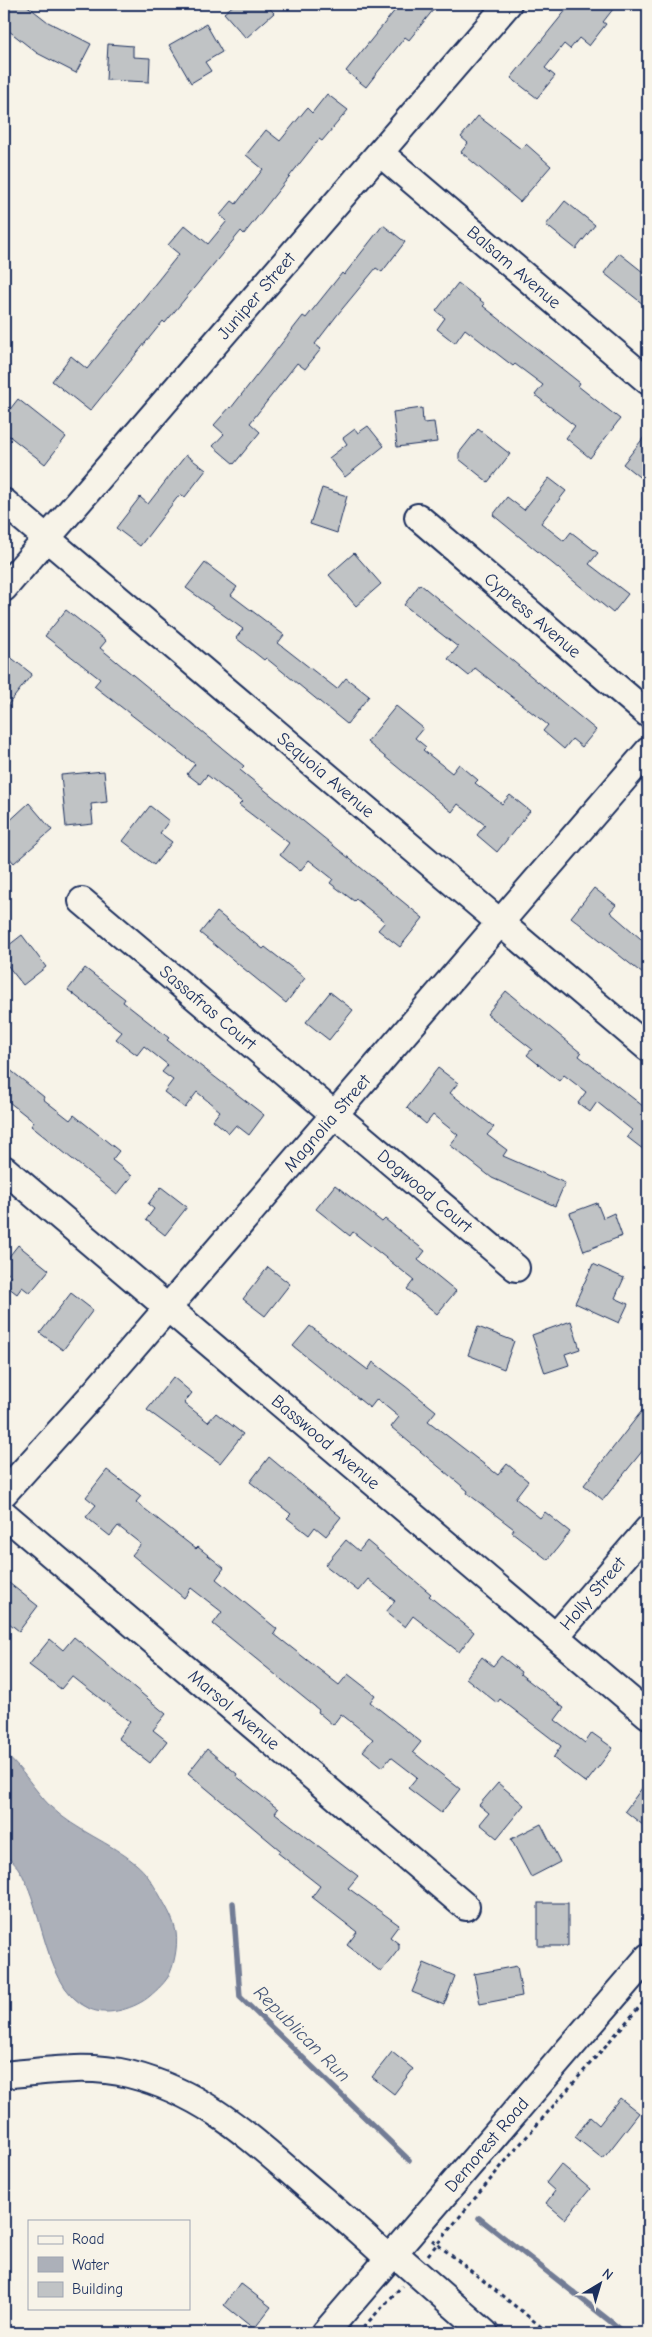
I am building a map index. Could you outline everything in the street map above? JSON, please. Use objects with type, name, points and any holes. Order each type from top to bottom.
[{"type":"street","name":"Juniper Street","points":[[4,588],[508,4]]},
{"type":"street","name":"Balsam Avenue","points":[[380,153],[648,381]]},
{"type":"street","name":"Sequoia Avenue","points":[[4,502],[648,1048]]},
{"type":"street","name":"Cypress Avenue","points":[[418,516],[648,714]]},
{"type":"street","name":"Magnolia Street","points":[[4,1493],[334,1116],[648,751]]},
{"type":"street","name":"Sassafras Court","points":[[82,901],[334,1116]]},
{"type":"street","name":"Dogwood Court","points":[[334,1116],[516,1268]]},
{"type":"street","name":"Basswood Avenue","points":[[4,1169],[648,1715]]},
{"type":"street","name":"Marsol Avenue","points":[[4,1514],[466,1907]]},
{"type":"street","name":"Holly Street","points":[[556,1636],[648,1529]]},
{"type":"street","name":"Demorest Road","points":[[325,2333],[648,1957]]},
{"type":"street","points":[[4,2075],[85,2069],[127,2074],[168,2086],[209,2106],[245,2133],[392,2256],[415,2271],[485,2333]]},
{"type":"path","points":[[358,2333],[415,2271],[508,2157],[648,1997]]},
{"type":"path","points":[[416,2228],[549,2333]]},
{"type":"water","points":[[4,1753],[51,1807],[71,1823],[126,1856],[140,1867],[152,1882],[166,1906],[176,1933],[176,1951],[173,1963],[169,1976],[159,1988],[137,2004],[113,2012],[90,2009],[72,1996],[59,1978],[27,1885],[17,1867],[4,1855]]},
{"type":"building","points":[[4,4],[25,4],[48,22],[91,44],[76,73],[37,53],[4,27]]},
{"type":"building","points":[[235,4],[266,4],[274,13],[246,38],[224,13]]},
{"type":"building","points":[[400,4],[438,4],[409,40],[405,37],[366,87],[346,71]]},
{"type":"building","points":[[571,4],[617,4],[603,22],[606,24],[589,46],[579,38],[570,49],[564,44],[545,68],[555,76],[537,98],[511,78]]},
{"type":"building","points":[[206,24],[222,52],[205,62],[211,71],[191,83],[169,45]]},
{"type":"building","points":[[108,44],[133,46],[133,57],[150,58],[149,82],[106,80]]},
{"type":"building","points":[[327,94],[348,110],[322,141],[319,139],[244,234],[241,231],[165,323],[163,321],[90,411],[52,381],[71,356],[87,369],[179,254],[168,245],[185,225],[208,244],[227,221],[220,215],[232,201],[236,204],[263,169],[246,155],[266,130],[280,141],[307,108],[312,113]]},
{"type":"building","points":[[478,116],[521,149],[526,144],[551,166],[520,202],[461,152],[468,143],[461,137]]},
{"type":"building","points":[[565,201],[595,225],[576,249],[546,225]]},
{"type":"building","points":[[383,225],[405,242],[382,272],[376,268],[338,314],[315,344],[321,349],[305,369],[297,363],[250,423],[260,432],[234,464],[213,446],[224,434],[214,425],[231,408],[303,316],[306,318],[342,273],[344,275]]},
{"type":"building","points":[[619,253],[648,276],[648,308],[604,273]]},
{"type":"building","points":[[458,283],[485,304],[483,306],[580,383],[578,386],[620,419],[590,458],[566,438],[575,426],[535,395],[543,385],[515,364],[513,366],[465,329],[455,343],[437,329],[445,318],[436,311]]},
{"type":"building","points":[[18,399],[66,437],[45,464],[4,432],[4,417]]},
{"type":"building","points":[[422,408],[423,423],[434,422],[437,442],[397,447],[393,412]]},
{"type":"building","points":[[368,426],[384,446],[345,477],[329,458],[347,444],[343,438],[355,429],[358,433]]},
{"type":"building","points":[[478,429],[510,454],[488,482],[459,459],[459,453]]},
{"type":"building","points":[[648,432],[648,484],[623,464]]},
{"type":"building","points":[[186,455],[206,470],[185,497],[180,494],[140,546],[116,528],[140,497],[148,504]]},
{"type":"building","points":[[549,478],[566,491],[541,523],[564,541],[571,532],[598,553],[589,564],[628,594],[613,613],[493,515],[507,497],[524,510]]},
{"type":"building","points":[[322,488],[347,496],[337,533],[310,524]]},
{"type":"building","points":[[354,553],[381,584],[356,606],[329,575]]},
{"type":"building","points":[[205,563],[237,587],[231,595],[284,635],[278,643],[337,689],[346,678],[369,696],[347,724],[266,658],[264,660],[236,638],[243,629],[186,588]]},
{"type":"building","points":[[420,584],[596,730],[582,747],[572,739],[564,749],[543,731],[548,725],[475,668],[469,676],[448,659],[458,647],[404,605]]},
{"type":"building","points":[[66,610],[106,641],[100,648],[244,766],[240,770],[423,918],[400,947],[378,930],[385,922],[356,899],[354,901],[330,883],[333,879],[309,860],[300,871],[280,855],[289,843],[239,805],[242,802],[207,775],[200,784],[187,774],[195,764],[94,686],[100,679],[45,636]]},
{"type":"building","points":[[4,652],[32,674],[4,710]]},
{"type":"building","points":[[396,706],[423,728],[415,738],[426,747],[423,750],[452,773],[459,764],[478,780],[475,783],[502,804],[510,795],[530,811],[497,852],[477,835],[485,825],[458,804],[452,812],[367,742]]},
{"type":"building","points":[[104,771],[107,802],[91,804],[93,824],[66,827],[61,775]]},
{"type":"building","points":[[29,803],[52,830],[14,863],[4,852],[4,826]]},
{"type":"building","points":[[150,806],[169,821],[160,833],[172,842],[154,865],[123,841]]},
{"type":"building","points":[[594,888],[616,905],[610,912],[648,945],[648,978],[571,917]]},
{"type":"building","points":[[217,912],[263,949],[265,947],[305,978],[286,1003],[200,933]]},
{"type":"building","points":[[22,935],[46,967],[23,985],[4,961],[4,949]]},
{"type":"building","points":[[85,968],[125,999],[123,1002],[169,1038],[167,1040],[264,1115],[249,1135],[236,1125],[229,1133],[213,1120],[220,1111],[197,1092],[185,1108],[164,1092],[173,1080],[162,1072],[168,1065],[144,1046],[137,1055],[116,1039],[122,1032],[68,990]]},
{"type":"building","points":[[506,991],[581,1053],[579,1056],[648,1110],[648,1153],[627,1137],[632,1130],[597,1102],[590,1112],[578,1103],[586,1092],[564,1075],[559,1081],[527,1055],[532,1049],[487,1014]]},
{"type":"building","points":[[330,992],[353,1010],[329,1040],[306,1022]]},
{"type":"building","points":[[4,1065],[70,1120],[74,1115],[119,1151],[112,1160],[132,1176],[117,1195],[31,1126],[34,1122],[4,1098]]},
{"type":"building","points":[[438,1068],[458,1083],[450,1093],[494,1127],[487,1135],[507,1150],[503,1156],[565,1183],[555,1206],[492,1178],[450,1145],[458,1135],[433,1115],[426,1124],[407,1108]]},
{"type":"building","points":[[335,1185],[382,1222],[385,1219],[425,1251],[418,1260],[456,1291],[437,1314],[407,1289],[414,1280],[353,1232],[350,1236],[316,1209]]},
{"type":"building","points":[[161,1187],[187,1207],[165,1235],[146,1220],[154,1209],[148,1204]]},
{"type":"building","points":[[597,1203],[603,1218],[614,1213],[622,1236],[584,1251],[570,1213]]},
{"type":"building","points":[[18,1245],[49,1270],[30,1293],[22,1287],[17,1294],[4,1284],[11,1276],[4,1270],[4,1263]]},
{"type":"building","points":[[593,1264],[624,1278],[615,1298],[628,1304],[619,1323],[575,1303]]},
{"type":"building","points":[[268,1267],[290,1284],[265,1316],[243,1299]]},
{"type":"building","points":[[71,1293],[93,1310],[63,1350],[40,1333]]},
{"type":"building","points":[[571,1321],[580,1349],[565,1354],[569,1365],[545,1373],[532,1335]]},
{"type":"building","points":[[310,1326],[368,1370],[373,1362],[405,1386],[436,1411],[428,1421],[498,1475],[507,1464],[528,1481],[515,1498],[540,1518],[545,1512],[570,1532],[548,1560],[512,1532],[514,1529],[467,1493],[468,1491],[391,1427],[399,1417],[377,1399],[370,1408],[293,1346]]},
{"type":"building","points":[[478,1327],[514,1341],[504,1369],[468,1355]]},
{"type":"building","points":[[173,1377],[192,1393],[184,1403],[208,1422],[216,1413],[243,1434],[220,1463],[147,1410]]},
{"type":"building","points":[[648,1403],[648,1444],[603,1500],[584,1485]]},
{"type":"building","points":[[269,1457],[341,1517],[326,1536],[315,1527],[309,1535],[287,1518],[291,1514],[250,1482]]},
{"type":"building","points":[[107,1470],[141,1496],[136,1502],[196,1549],[198,1547],[224,1568],[216,1579],[277,1629],[274,1634],[339,1685],[348,1674],[375,1695],[370,1702],[421,1742],[413,1752],[460,1789],[441,1813],[408,1788],[417,1777],[391,1757],[383,1767],[363,1751],[373,1739],[341,1714],[333,1725],[318,1712],[319,1710],[213,1624],[222,1612],[191,1588],[184,1598],[132,1555],[141,1544],[118,1526],[110,1536],[86,1517],[96,1505],[86,1497]]},
{"type":"building","points":[[346,1540],[359,1551],[367,1541],[431,1594],[429,1596],[474,1632],[459,1652],[413,1616],[405,1627],[386,1612],[395,1601],[368,1579],[358,1591],[325,1565]]},
{"type":"building","points":[[4,1579],[38,1606],[19,1631],[4,1619]]},
{"type":"building","points":[[74,1637],[166,1714],[153,1730],[167,1741],[150,1763],[118,1738],[130,1722],[72,1676],[61,1689],[29,1665],[50,1639],[63,1650]]},
{"type":"building","points":[[501,1656],[521,1672],[520,1674],[564,1708],[555,1720],[585,1743],[592,1733],[613,1748],[586,1783],[553,1758],[561,1746],[500,1699],[497,1703],[466,1678],[482,1657],[493,1666]]},
{"type":"building","points":[[207,1749],[237,1774],[236,1776],[278,1809],[275,1813],[358,1876],[348,1888],[399,1925],[390,1937],[399,1944],[399,1949],[381,1972],[347,1945],[357,1932],[312,1897],[320,1886],[278,1853],[280,1850],[188,1773]]},
{"type":"building","points":[[648,1780],[648,1829],[625,1811]]},
{"type":"building","points":[[498,1783],[524,1805],[497,1838],[480,1824],[489,1813],[479,1805]]},
{"type":"building","points":[[541,1824],[560,1862],[531,1877],[511,1839]]},
{"type":"building","points":[[538,1903],[568,1903],[568,1946],[538,1946]]},
{"type":"building","points":[[424,1963],[455,1976],[444,2005],[412,1992]]},
{"type":"building","points":[[517,1966],[522,1996],[480,2004],[474,1974]]},
{"type":"building","points":[[392,2052],[413,2069],[394,2094],[372,2077]]},
{"type":"building","points":[[620,2098],[639,2113],[603,2159],[575,2137],[590,2117],[599,2125]]},
{"type":"building","points":[[561,2164],[590,2189],[565,2219],[546,2203],[555,2191],[546,2183]]},
{"type":"building","points":[[240,2283],[271,2307],[254,2329],[224,2305]]},
{"type":"waterway","name":"Republican Run","points":[[233,1903],[240,1997],[409,2160]]},
{"type":"waterway","name":"Republican Run","points":[[479,2218],[625,2333]]}]
